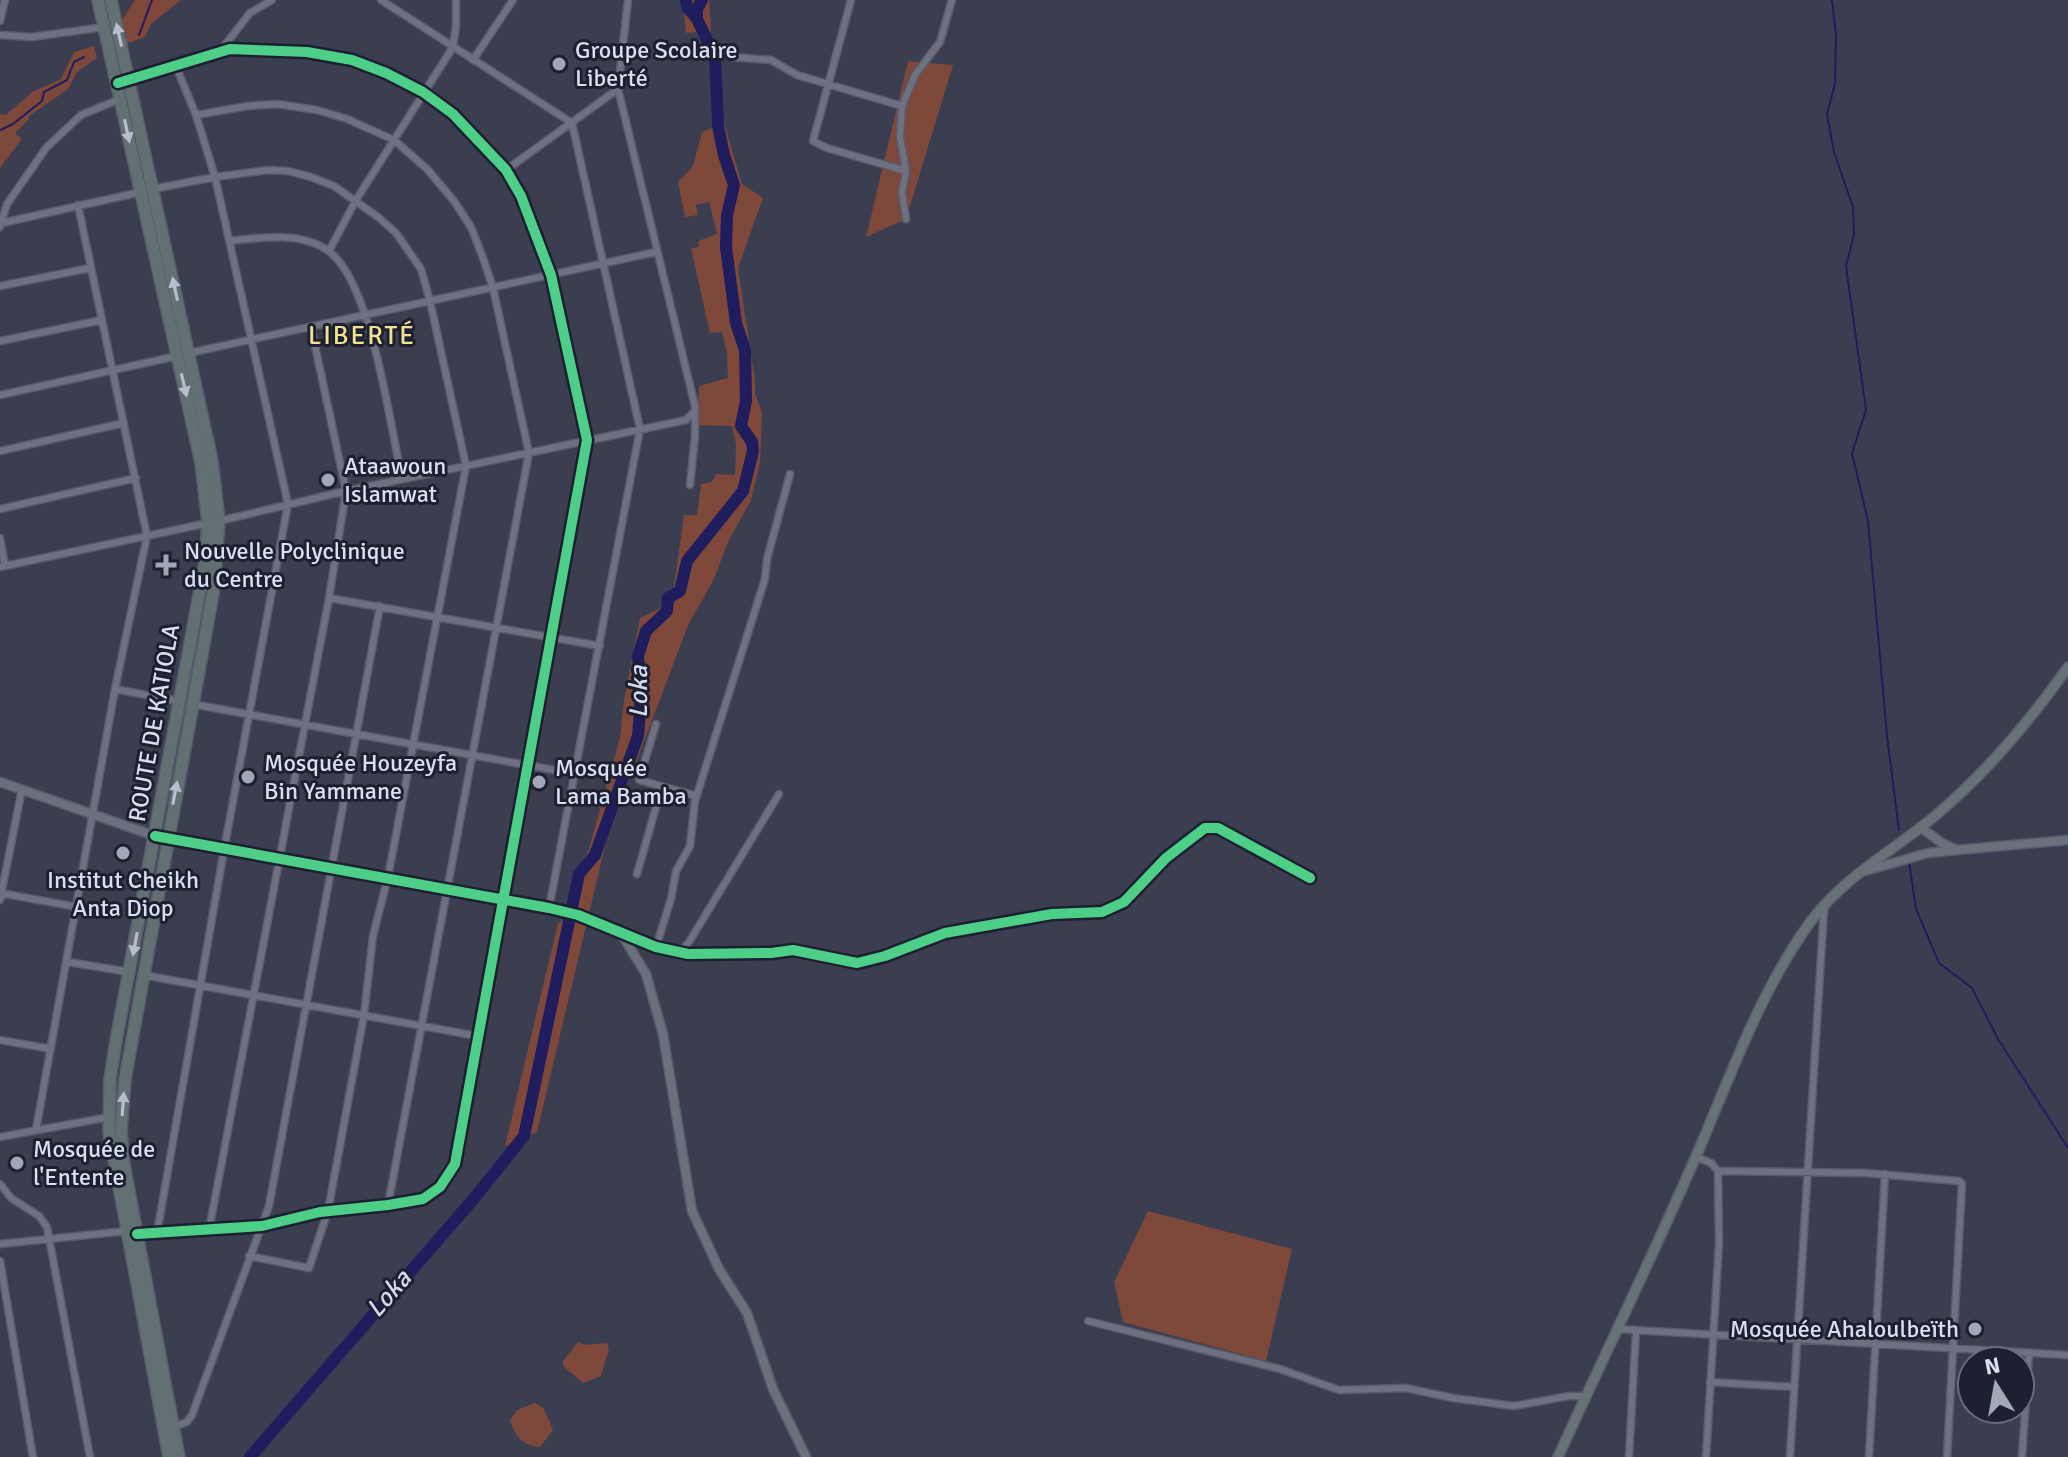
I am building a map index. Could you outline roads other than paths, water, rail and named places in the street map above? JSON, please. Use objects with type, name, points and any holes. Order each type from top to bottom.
[{"type":"highway","name":"ROUTE DE KATIOLA","points":[[98,0],[104,27],[124,81],[120,99],[147,191]]},
{"type":"highway","name":"ROUTE DE KATIOLA","points":[[111,0],[124,81],[183,355],[214,522],[161,838],[129,972],[110,1079],[109,1117],[114,1169],[132,1233],[179,1457]]},
{"type":"highway","name":"ROUTE DE KATIOLA","points":[[161,838],[143,975],[125,1079],[121,1130],[132,1233],[169,1457]]},
{"type":"main road","points":[[1558,1457],[1778,974],[1824,905],[1966,787],[2014,737],[2068,667]]},
{"type":"street","points":[[0,21],[5,0]]},
{"type":"street","points":[[221,50],[250,13],[272,0]]},
{"type":"street","points":[[381,0],[572,123],[640,429],[549,908]]},
{"type":"street","points":[[329,251],[356,200],[453,47],[456,0]]},
{"type":"street","points":[[473,60],[513,0]]},
{"type":"street","points":[[628,0],[618,89],[691,390],[695,436],[690,485]]},
{"type":"street","points":[[851,0],[813,141],[906,171]]},
{"type":"street","points":[[906,219],[902,193],[906,171],[900,137],[902,106],[915,75],[940,42],[952,0]]},
{"type":"street","points":[[0,35],[32,37],[104,27]]},
{"type":"street","points":[[0,1244],[51,1238],[262,1226],[328,1211],[388,1205],[430,1195],[447,1178],[455,1164],[501,897],[587,440],[551,275],[532,222],[506,170],[453,114],[423,92],[352,60],[307,52],[245,48],[221,50],[124,81]]},
{"type":"street","points":[[722,52],[733,57],[771,60],[797,75],[902,106]]},
{"type":"street","points":[[157,1233],[288,504],[215,177],[196,115],[175,64]]},
{"type":"street","points":[[506,170],[618,89]]},
{"type":"street","points":[[1,225],[7,204],[46,148],[81,115],[120,99]]},
{"type":"street","points":[[196,115],[248,106],[297,106],[347,119],[394,140],[427,169],[471,227],[493,288],[529,453],[388,1205]]},
{"type":"street","points":[[1,225],[78,205],[215,177],[268,170],[288,171],[334,186],[396,233],[421,269],[430,301],[466,466],[388,877],[372,942],[364,1015],[328,1211],[309,1268],[249,1256]]},
{"type":"street","points":[[36,1130],[115,689],[147,536],[78,205]]},
{"type":"street","points":[[230,241],[281,237],[299,240],[329,251],[348,273],[367,315],[402,479]]},
{"type":"street","points":[[0,395],[656,252]]},
{"type":"street","points":[[0,286],[90,268]]},
{"type":"street","points":[[0,341],[102,320]]},
{"type":"street","points":[[209,1230],[329,598],[346,491],[311,327]]},
{"type":"street","points":[[0,538],[3,566],[686,420],[694,412]]},
{"type":"street","points":[[0,451],[124,423]]},
{"type":"street","points":[[656,947],[676,871],[690,846],[697,796],[765,579],[767,559],[790,474]]},
{"type":"street","points":[[0,509],[136,478]]},
{"type":"street","points":[[329,598],[600,646]]},
{"type":"street","points":[[173,1427],[187,1422],[192,1415],[269,1206],[380,606]]},
{"type":"street","points":[[115,689],[576,774]]},
{"type":"street","points":[[656,724],[639,780],[697,796]]},
{"type":"street","points":[[0,782],[161,838],[501,897],[578,915],[656,947],[688,954],[793,950],[857,963],[885,956],[945,933],[1052,914],[1102,912],[1124,902],[1166,858],[1205,828],[1218,828],[1310,878]]},
{"type":"street","points":[[637,874],[662,786]]},
{"type":"street","points":[[22,789],[0,895],[77,907]]},
{"type":"street","points":[[680,952],[779,794]]},
{"type":"street","points":[[1920,827],[1957,850]]},
{"type":"street","points":[[1858,874],[1895,860],[1928,853],[2068,840]]},
{"type":"street","points":[[1790,1457],[1824,905]]},
{"type":"street","points":[[620,932],[646,974],[663,1034],[692,1211],[719,1269],[747,1313],[773,1389],[806,1457]]},
{"type":"street","points":[[68,962],[129,972]]},
{"type":"street","points":[[143,975],[477,1036]]},
{"type":"street","points":[[0,1040],[51,1049]]},
{"type":"street","points":[[0,1137],[109,1117]]},
{"type":"street","points":[[1696,1157],[1711,1163],[1718,1171],[1719,1243],[1706,1457]]},
{"type":"street","points":[[1718,1171],[1885,1174],[1959,1181],[1962,1184],[1947,1457]]},
{"type":"street","points":[[1869,1457],[1885,1174]]},
{"type":"street","points":[[0,1184],[11,1198],[44,1221],[51,1238],[90,1457]]},
{"type":"street","points":[[0,1261],[33,1457]]},
{"type":"street","points":[[1088,1321],[1280,1369],[1339,1390],[1406,1388],[1514,1406],[1586,1396]]},
{"type":"street","points":[[1617,1329],[1956,1349]]},
{"type":"street","points":[[1629,1457],[1636,1330]]},
{"type":"street","points":[[2036,1353],[2068,1355]]},
{"type":"street","points":[[1710,1382],[1794,1387]]},
{"type":"street","points":[[2022,1457],[2024,1425]]},
{"type":"waterway","points":[[139,35],[152,0]]},
{"type":"waterway","points":[[686,0],[687,7],[697,19]]},
{"type":"waterway","name":"Loka","points":[[250,1457],[476,1196],[524,1136],[579,874],[595,855],[638,736],[641,697],[638,656],[646,631],[667,611],[668,598],[680,591],[687,561],[743,491],[753,451],[752,442],[741,426],[746,401],[745,350],[736,323],[726,247],[727,215],[734,185],[718,126],[715,56],[697,19],[697,9],[702,0]]},
{"type":"waterway","points":[[1832,0],[1836,35],[1835,84],[1827,114],[1834,152],[1853,207],[1854,235],[1846,266],[1866,410],[1852,453],[1868,521],[1887,736],[1899,830]]},
{"type":"waterway","points":[[0,130],[13,124],[42,101],[44,92],[67,80],[74,62],[84,57]]},
{"type":"waterway","points":[[1909,862],[1916,909],[1939,963],[1972,988],[1998,1039],[2068,1148]]},
{"type":"place","name":"Groupe Scolaire Liberté","points":[[559,64]]},
{"type":"place","name":"Ataawoun Islamwat","points":[[328,480]]},
{"type":"place","name":"Nouvelle Polyclinique du Centre","points":[[166,565]]},
{"type":"place","name":"Mosquée Houzeyfa Bin Yammane","points":[[248,777]]},
{"type":"place","name":"Mosquée Lama Bamba","points":[[539,782]]},
{"type":"place","name":"Institut Cheikh Anta Diop","points":[[123,853]]},
{"type":"place","name":"Mosquée de l'Entente","points":[[17,1163]]},
{"type":"place","name":"Mosquée Ahaloulbeïth","points":[[1975,1329]]},
{"type":"district","name":"LIBERTÉ","points":[[362,336]]}]
